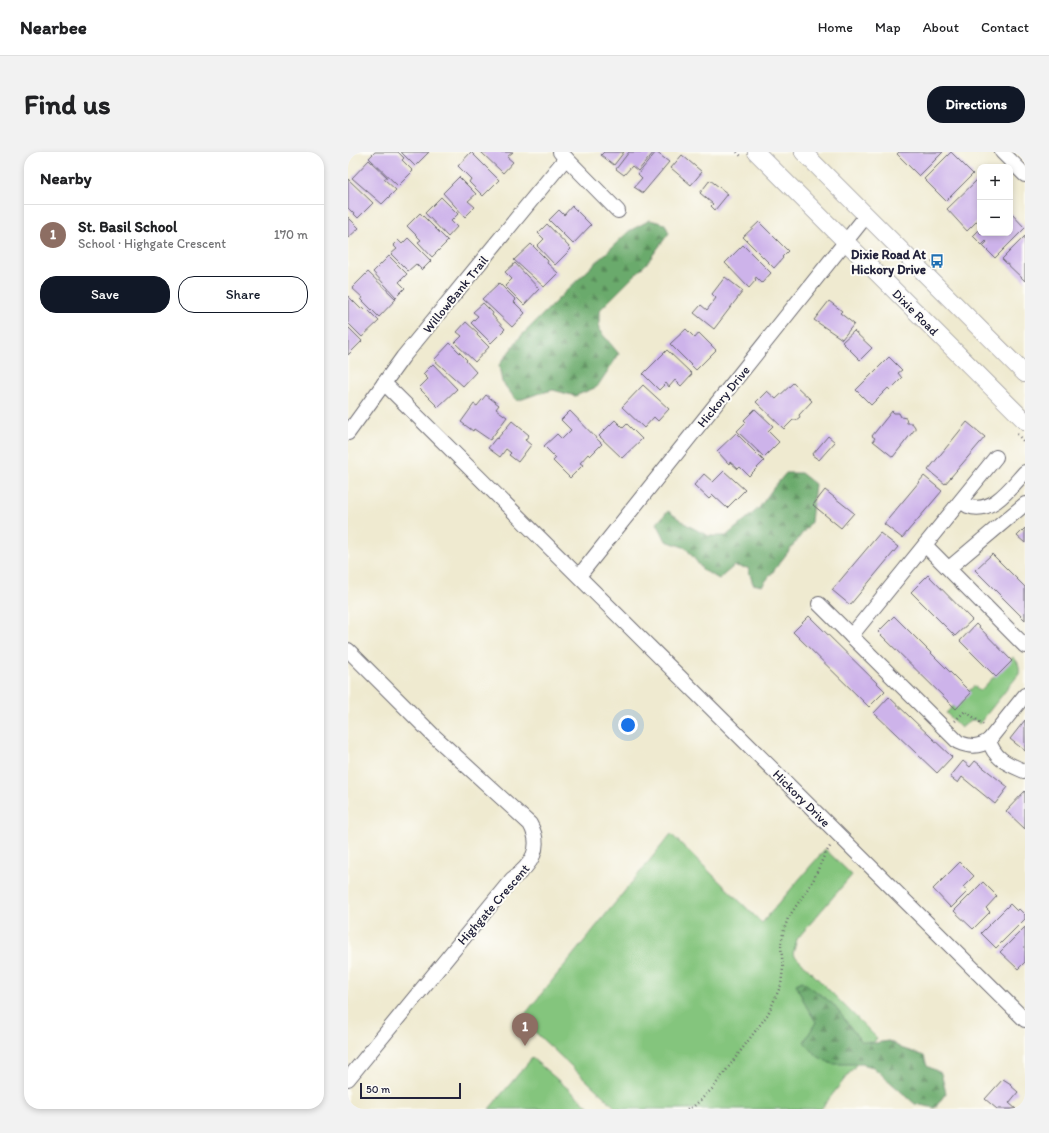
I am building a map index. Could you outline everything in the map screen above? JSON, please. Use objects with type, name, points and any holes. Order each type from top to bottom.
[{"type":"main road","name":"Dixie Road","points":[[756,152],[846,242],[1022,429]]},
{"type":"main road","points":[[803,152],[1025,374]]},
{"type":"street","points":[[1002,152],[1025,175]]},
{"type":"street","points":[[563,155],[618,211]]},
{"type":"street","name":"WillowBank Trail","points":[[348,433],[403,357],[563,155]]},
{"type":"street","name":"Hickory Drive","points":[[579,576],[866,216]]},
{"type":"street","name":"Hickory Drive","points":[[384,383],[1025,1020]]},
{"type":"street","points":[[851,636],[996,457]]},
{"type":"street","points":[[961,501],[968,506],[981,508],[992,505],[1025,472]]},
{"type":"street","points":[[949,568],[1025,504]]},
{"type":"street","points":[[925,544],[1025,646]]},
{"type":"street","points":[[819,604],[958,742],[969,746],[987,737],[1025,694]]},
{"type":"street","name":"Highgate Crescent","points":[[348,650],[434,736],[530,824],[536,834],[536,843],[532,859],[521,873],[512,878],[348,1079]]},
{"type":"street","points":[[987,737],[991,746],[1004,762],[1024,771]]},
{"type":"path","points":[[1022,429],[1025,443]]},
{"type":"path","points":[[952,724],[965,711],[987,737]]},
{"type":"path","points":[[687,1109],[694,1106],[713,1088],[768,1014],[781,985],[783,968],[781,946],[782,933],[788,918],[813,881],[824,856],[839,836]]},
{"type":"green space","points":[[650,220],[665,224],[669,233],[647,263],[599,311],[599,330],[619,354],[597,387],[575,396],[553,390],[517,401],[502,382],[499,365],[520,337],[562,295],[629,231]]},
{"type":"green space","points":[[786,473],[801,473],[815,484],[811,522],[762,586],[753,584],[748,568],[734,566],[719,579],[703,570],[686,548],[666,541],[657,523],[668,511],[689,526],[709,536],[726,536],[759,508]]},
{"type":"green space","points":[[1013,657],[1019,665],[1019,674],[979,724],[975,720],[971,720],[961,728],[946,713],[974,686],[980,691]]},
{"type":"green space","points":[[671,834],[762,923],[825,849],[852,875],[797,939],[793,954],[877,1038],[821,1109],[617,1109],[521,1019]]},
{"type":"green space","points":[[802,981],[833,1004],[861,1041],[875,1043],[889,1041],[901,1048],[924,1056],[927,1066],[941,1073],[946,1093],[935,1108],[915,1104],[873,1067],[862,1064],[832,1064],[817,1056],[804,1042],[816,1022],[806,1006],[796,984]]},
{"type":"green space","points":[[532,1058],[592,1109],[489,1109]]},
{"type":"building","points":[[375,152],[398,152],[404,158],[402,160],[413,171],[398,186],[369,158]]},
{"type":"building","points":[[401,152],[429,152],[415,166]]},
{"type":"building","points":[[471,152],[499,180],[483,196],[469,182],[471,179],[458,166]]},
{"type":"building","points":[[481,152],[513,152],[507,157],[513,162],[503,173]]},
{"type":"building","points":[[604,152],[624,152],[614,165],[601,155]]},
{"type":"building","points":[[629,152],[654,152],[638,171],[632,166],[624,175],[616,169]]},
{"type":"building","points":[[656,152],[669,162],[643,193],[634,187],[642,178],[638,174]]},
{"type":"building","points":[[899,152],[943,152],[919,176],[897,154]]},
{"type":"building","points":[[951,152],[973,174],[946,201],[924,179]]},
{"type":"building","points":[[682,155],[702,172],[691,185],[671,168]]},
{"type":"building","points":[[369,160],[387,177],[384,179],[396,190],[382,204],[352,178]]},
{"type":"building","points":[[459,177],[476,194],[468,201],[475,207],[465,217],[443,193]]},
{"type":"building","points":[[348,179],[373,203],[358,218],[348,208]]},
{"type":"building","points":[[710,180],[728,194],[715,210],[711,206],[713,204],[700,193]]},
{"type":"building","points":[[977,180],[977,221],[967,231],[947,209]]},
{"type":"building","points":[[441,197],[458,214],[451,221],[457,227],[448,237],[425,213]]},
{"type":"building","points":[[572,206],[591,225],[573,244],[549,220],[559,210],[564,215]]},
{"type":"building","points":[[420,213],[448,241],[432,257],[418,242],[421,240],[407,226]]},
{"type":"building","points":[[1013,215],[1025,228],[995,258],[983,246],[987,242],[986,241],[982,245],[973,236],[977,232],[977,236],[1013,236]]},
{"type":"building","points":[[348,217],[359,228],[348,238]]},
{"type":"building","points":[[759,222],[788,251],[774,268],[743,237]]},
{"type":"building","points":[[547,224],[571,249],[555,265],[537,246],[544,239],[538,233]]},
{"type":"building","points":[[1025,236],[1025,281],[1002,259]]},
{"type":"building","points":[[408,238],[431,261],[422,270],[416,264],[408,271],[391,254],[397,249],[393,245],[398,240],[402,244]]},
{"type":"building","points":[[531,244],[548,261],[547,263],[558,273],[544,287],[514,260]]},
{"type":"building","points":[[743,245],[771,273],[762,283],[756,277],[756,280],[749,288],[725,263]]},
{"type":"building","points":[[389,256],[407,274],[399,282],[405,288],[396,297],[373,272]]},
{"type":"building","points":[[515,263],[539,289],[524,305],[505,286],[512,279],[505,272]]},
{"type":"building","points":[[368,272],[396,299],[379,317],[361,299],[363,298],[352,288]]},
{"type":"building","points":[[725,277],[743,291],[714,329],[694,313],[701,305],[707,310],[716,298],[712,294]]},
{"type":"building","points":[[499,283],[516,300],[514,302],[525,313],[512,327],[482,299]]},
{"type":"building","points":[[348,296],[361,309],[363,307],[367,311],[368,310],[379,321],[362,337],[348,323]]},
{"type":"building","points":[[829,301],[842,311],[840,313],[854,324],[842,339],[814,320]]},
{"type":"building","points":[[483,303],[505,329],[491,343],[471,323],[478,316],[473,312]]},
{"type":"building","points":[[466,322],[478,333],[477,335],[489,347],[475,362],[455,343],[462,336],[457,332]]},
{"type":"building","points":[[348,327],[362,341],[348,355]]},
{"type":"building","points":[[686,329],[695,338],[699,333],[716,350],[696,370],[670,344]]},
{"type":"building","points":[[854,331],[872,348],[860,360],[842,342]]},
{"type":"building","points":[[450,343],[467,360],[466,361],[476,372],[463,386],[434,360]]},
{"type":"building","points":[[667,350],[692,374],[681,386],[675,380],[669,387],[666,383],[659,390],[643,374]]},
{"type":"building","points":[[889,357],[902,370],[898,373],[902,378],[890,390],[888,388],[871,405],[856,390]]},
{"type":"building","points":[[433,364],[457,389],[438,407],[419,388],[428,379],[423,374]]},
{"type":"building","points":[[793,383],[812,401],[799,415],[800,417],[793,420],[784,429],[756,402],[767,391],[776,399]]},
{"type":"building","points":[[643,385],[669,409],[658,421],[654,417],[644,428],[622,407]]},
{"type":"building","points":[[486,395],[499,405],[496,409],[507,417],[490,440],[474,429],[473,431],[461,422],[474,404],[477,406]]},
{"type":"building","points":[[755,409],[773,426],[768,431],[779,442],[764,457],[737,431],[746,422],[744,420]]},
{"type":"building","points":[[570,411],[602,444],[590,456],[588,454],[580,463],[583,465],[570,478],[553,461],[556,458],[544,446],[557,434],[562,439],[571,430],[561,420]]},
{"type":"building","points":[[892,411],[894,413],[899,413],[901,417],[906,418],[907,423],[912,423],[915,427],[893,457],[873,441],[875,438],[872,436]]},
{"type":"building","points":[[615,420],[623,428],[627,424],[642,439],[622,458],[599,436]]},
{"type":"building","points":[[512,421],[529,435],[525,440],[531,445],[518,462],[509,455],[511,453],[506,449],[500,457],[488,448]]},
{"type":"building","points":[[967,422],[985,437],[945,484],[928,470]]},
{"type":"building","points":[[736,433],[764,461],[749,476],[740,467],[738,469],[730,462],[729,464],[717,451]]},
{"type":"building","points":[[828,436],[835,442],[819,460],[812,455]]},
{"type":"building","points":[[724,471],[745,490],[727,508],[713,495],[709,499],[694,485],[704,474],[713,482]]},
{"type":"building","points":[[924,476],[942,491],[902,538],[884,524]]},
{"type":"building","points":[[825,490],[854,513],[841,528],[813,505]]},
{"type":"building","points":[[1025,528],[1025,543],[1017,536]]},
{"type":"building","points":[[880,533],[898,547],[850,605],[832,590]]},
{"type":"building","points":[[992,554],[1025,587],[1025,620],[975,570]]},
{"type":"building","points":[[928,575],[972,620],[955,636],[911,592]]},
{"type":"building","points":[[809,616],[885,691],[869,707],[793,632]]},
{"type":"building","points":[[894,616],[971,693],[956,709],[878,632]]},
{"type":"building","points":[[976,624],[1012,661],[996,677],[960,641]]},
{"type":"building","points":[[889,697],[952,757],[937,773],[874,713]]},
{"type":"building","points":[[1025,720],[1025,751],[1010,739]]},
{"type":"building","points":[[963,761],[970,767],[975,761],[1008,787],[995,804],[962,777],[958,783],[950,777]]},
{"type":"building","points":[[1025,791],[1025,829],[1006,811]]},
{"type":"building","points":[[960,862],[974,876],[963,887],[968,891],[951,908],[933,889]]},
{"type":"building","points":[[983,882],[997,896],[986,908],[990,912],[973,929],[954,911]]},
{"type":"building","points":[[1010,904],[1017,911],[1019,909],[1025,915],[1025,919],[996,948],[981,933]]},
{"type":"building","points":[[1025,927],[1025,962],[1018,969],[1000,952]]},
{"type":"building","points":[[1003,1079],[1011,1084],[1010,1085],[1018,1092],[1009,1103],[1016,1109],[997,1109],[985,1099]]},
{"type":"place","name":"Dixie Road At Hickory Drive","points":[[937,261]]},
{"type":"place","name":"St. Basil School","points":[[525,1046]]}]
